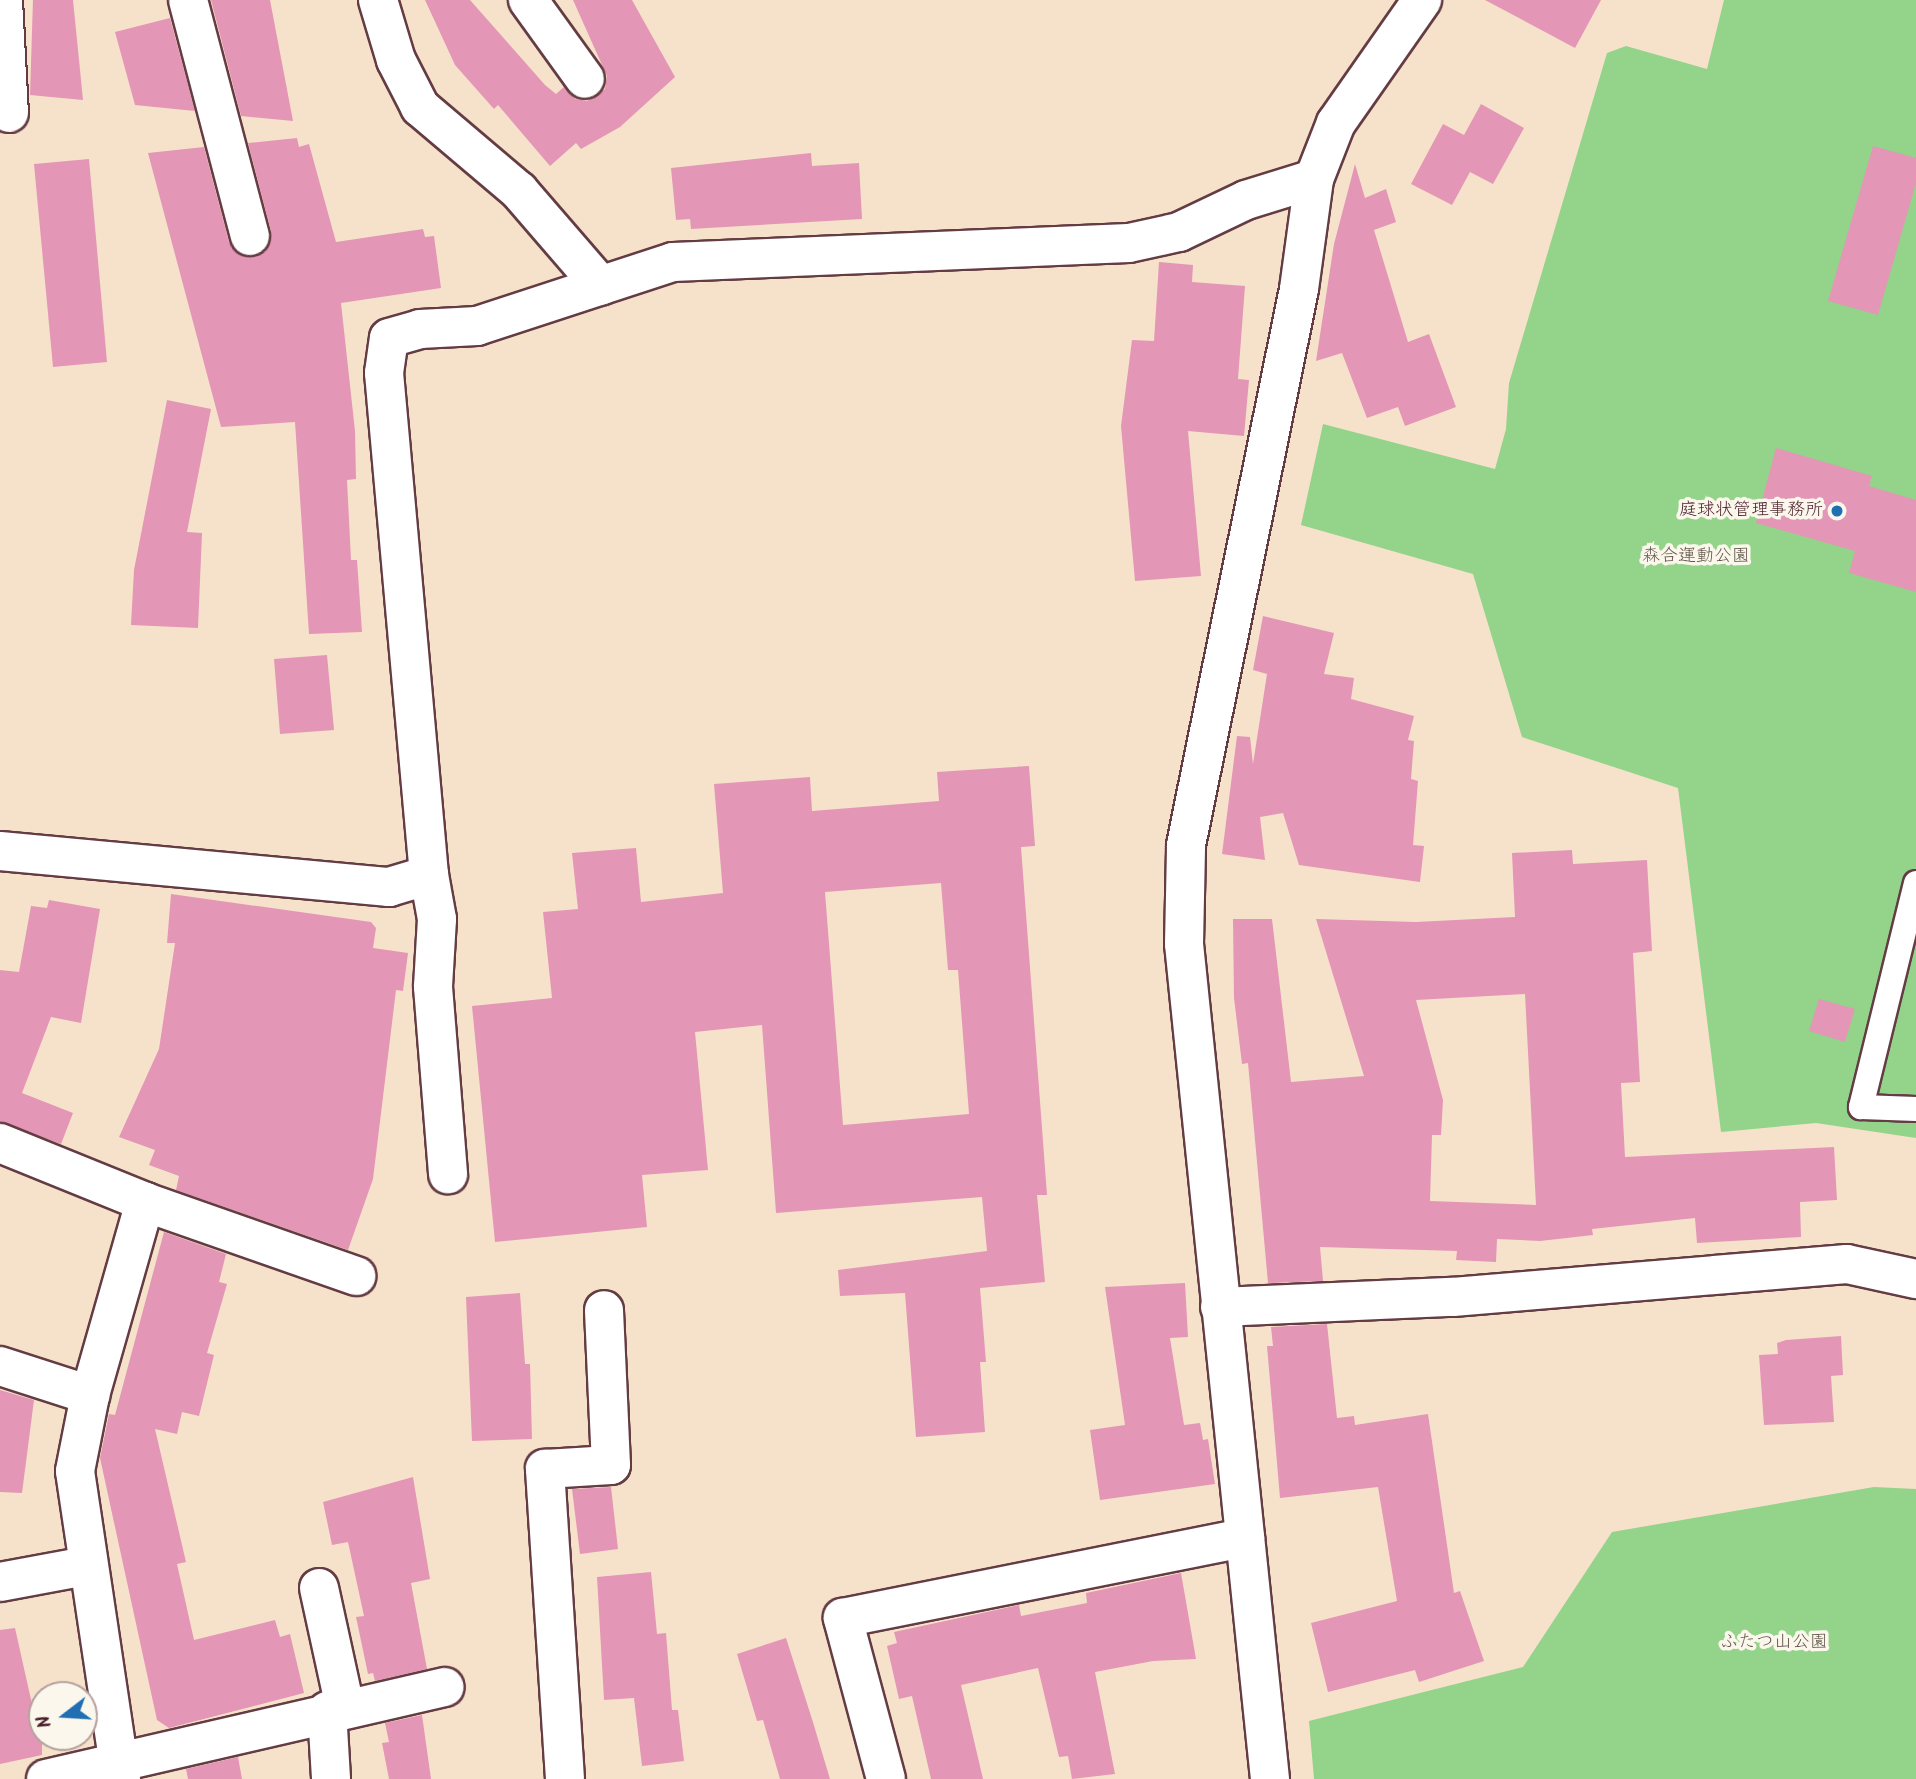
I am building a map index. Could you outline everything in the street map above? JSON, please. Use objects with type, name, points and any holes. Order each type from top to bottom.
[{"type":"street","points":[[3,0],[9,113]]},
{"type":"street","points":[[188,0],[250,236]]},
{"type":"street","points":[[378,0],[396,60],[419,107],[520,191],[601,286]]},
{"type":"street","points":[[528,0],[585,79]]},
{"type":"street","points":[[1270,1779],[1184,944],[1186,845],[1299,289],[1314,179],[1336,123],[1422,0]]},
{"type":"street","points":[[448,1174],[433,987],[437,919],[429,875],[384,373],[389,338],[420,329],[477,326],[673,262],[1129,243],[1179,232],[1246,200],[1314,179]]},
{"type":"street","points":[[0,851],[389,887],[429,875]]},
{"type":"street","points":[[0,1143],[145,1202],[356,1276]]},
{"type":"street","points":[[120,1770],[86,1566],[75,1471],[90,1395],[145,1202]]},
{"type":"street","points":[[1220,1307],[1453,1297],[1847,1264],[1916,1279]]},
{"type":"street","points":[[565,1779],[545,1469],[611,1465],[604,1310]]},
{"type":"street","points":[[0,1367],[90,1395]]},
{"type":"street","points":[[886,1779],[843,1618],[1245,1538]]},
{"type":"street","points":[[0,1582],[86,1566]]},
{"type":"street","points":[[319,1588],[336,1709],[331,1779]]},
{"type":"street","points":[[46,1779],[120,1770],[336,1709],[445,1687]]},
{"type":"lane","points":[[1916,883],[1861,1107],[1916,1109]]},
{"type":"green space","name":"森合運動公園","points":[[1724,0],[1916,0],[1916,1138],[1816,1123],[1721,1132],[1678,788],[1522,737],[1473,574],[1301,525],[1323,424],[1495,469],[1506,429],[1509,383],[1607,53],[1626,46],[1707,69]]},
{"type":"green space","name":"ふたつ山公園","points":[[1874,1487],[1916,1489],[1916,1779],[1314,1779],[1309,1721],[1523,1667],[1612,1532]]},
{"type":"building","points":[[33,0],[73,0],[83,100],[30,95]]},
{"type":"building","points":[[211,0],[270,0],[293,121],[241,116]]},
{"type":"building","points":[[425,0],[470,0],[545,85],[556,94],[564,87],[575,99],[587,101],[605,89],[607,76],[573,0],[632,0],[675,77],[620,127],[581,149],[576,143],[550,166],[498,105],[494,109],[455,65]]},
{"type":"building","points":[[1485,0],[1601,0],[1575,48]]},
{"type":"building","points":[[170,18],[195,111],[135,105],[115,32]]},
{"type":"building","points":[[1481,104],[1524,128],[1493,184],[1470,172],[1452,205],[1411,184],[1443,124],[1464,135]]},
{"type":"building","points":[[297,138],[299,147],[309,144],[336,242],[423,229],[425,237],[434,236],[441,288],[341,303],[355,431],[356,479],[347,480],[351,560],[357,560],[362,632],[309,634],[295,422],[221,427],[148,153],[204,147],[229,242],[235,252],[255,257],[266,251],[271,231],[248,143]]},
{"type":"building","points":[[1873,146],[1916,158],[1916,183],[1878,315],[1828,301]]},
{"type":"building","points":[[811,153],[812,166],[859,163],[862,219],[691,229],[690,219],[676,220],[671,168]]},
{"type":"building","points":[[89,159],[107,362],[53,367],[34,164]]},
{"type":"building","points":[[1355,164],[1365,198],[1386,189],[1396,222],[1374,230],[1408,342],[1429,334],[1456,407],[1405,426],[1398,407],[1367,418],[1342,353],[1316,361],[1334,244]]},
{"type":"building","points":[[1159,262],[1193,265],[1192,282],[1245,286],[1238,379],[1249,380],[1244,436],[1188,431],[1201,576],[1135,581],[1121,426],[1132,340],[1154,341]]},
{"type":"building","points":[[167,400],[211,409],[187,532],[202,533],[198,628],[131,625],[134,570]]},
{"type":"building","name":"庭球状管理事務所","points":[[1776,448],[1872,476],[1869,486],[1916,500],[1916,592],[1849,573],[1855,551],[1756,523]]},
{"type":"building","points":[[1263,616],[1334,633],[1324,674],[1354,678],[1351,699],[1414,716],[1408,740],[1414,741],[1411,779],[1418,781],[1413,845],[1424,846],[1420,882],[1299,865],[1283,813],[1260,817],[1265,860],[1222,854],[1237,736],[1250,737],[1253,764],[1267,674],[1253,670]]},
{"type":"building","points":[[327,655],[334,730],[280,734],[274,659]]},
{"type":"building","points":[[1029,766],[1035,846],[1021,847],[1047,1195],[1037,1195],[1045,1282],[980,1288],[986,1362],[980,1362],[985,1432],[916,1437],[905,1293],[840,1296],[838,1270],[987,1251],[982,1197],[776,1213],[762,1025],[695,1032],[708,1170],[642,1175],[647,1227],[495,1242],[472,1006],[552,998],[543,912],[578,909],[572,853],[636,848],[641,902],[723,893],[714,784],[810,777],[812,811],[939,801],[937,772]],"holes":[[[941,883],[948,970],[958,970],[969,1114],[843,1125],[825,892]]]},
{"type":"building","points":[[1572,850],[1573,864],[1647,860],[1652,951],[1633,953],[1640,1082],[1621,1083],[1625,1157],[1834,1147],[1837,1200],[1800,1202],[1801,1237],[1697,1243],[1695,1218],[1592,1229],[1593,1235],[1540,1241],[1497,1239],[1496,1262],[1456,1260],[1457,1251],[1320,1247],[1323,1281],[1268,1283],[1248,1063],[1242,1064],[1234,998],[1233,919],[1272,919],[1291,1082],[1364,1076],[1316,919],[1416,922],[1515,917],[1512,853]],"holes":[[[1525,994],[1536,1205],[1430,1201],[1432,1135],[1441,1135],[1443,1100],[1416,1000]]]},
{"type":"building","points":[[171,894],[371,922],[376,928],[373,948],[408,953],[403,991],[396,990],[373,1179],[348,1250],[176,1190],[179,1176],[149,1165],[155,1150],[119,1137],[159,1049],[175,943],[167,943]]},
{"type":"building","points":[[49,900],[100,909],[81,1023],[51,1017],[22,1093],[73,1113],[61,1144],[0,1122],[0,970],[19,972],[31,906],[47,908]]},
{"type":"building","points":[[1819,999],[1855,1009],[1845,1042],[1809,1031]]},
{"type":"building","points":[[164,1232],[226,1254],[219,1282],[227,1284],[207,1353],[214,1355],[199,1416],[182,1412],[177,1434],[155,1429],[186,1562],[177,1564],[194,1640],[275,1620],[280,1637],[290,1634],[304,1693],[169,1728],[157,1720],[100,1458],[109,1414],[115,1415]]},
{"type":"building","points":[[1185,1283],[1188,1337],[1170,1338],[1184,1425],[1200,1423],[1203,1440],[1208,1439],[1215,1484],[1100,1500],[1090,1430],[1125,1425],[1105,1287]]},
{"type":"building","points":[[520,1293],[525,1364],[530,1364],[532,1439],[472,1441],[466,1297]]},
{"type":"building","points":[[1327,1324],[1337,1418],[1354,1416],[1355,1425],[1428,1414],[1454,1593],[1460,1591],[1484,1661],[1419,1682],[1415,1670],[1328,1692],[1311,1623],[1397,1601],[1378,1487],[1280,1498],[1267,1346],[1273,1346],[1271,1327]]},
{"type":"building","points":[[1841,1336],[1843,1375],[1831,1376],[1834,1422],[1764,1425],[1759,1355],[1778,1354],[1777,1343],[1786,1340]]},
{"type":"building","points":[[0,1390],[34,1400],[22,1493],[0,1492]]},
{"type":"building","points":[[413,1477],[430,1579],[411,1583],[427,1669],[375,1681],[373,1673],[368,1674],[356,1617],[364,1616],[348,1542],[332,1545],[323,1502]]},
{"type":"building","points":[[611,1487],[618,1549],[580,1554],[572,1489]]},
{"type":"building","points":[[651,1572],[657,1634],[666,1633],[672,1710],[678,1710],[684,1761],[642,1766],[634,1698],[604,1700],[597,1577]]},
{"type":"building","points":[[1181,1573],[1196,1659],[1153,1661],[1095,1672],[1115,1774],[1072,1779],[1068,1756],[1059,1757],[1038,1668],[961,1685],[983,1779],[931,1779],[912,1696],[899,1699],[887,1646],[897,1643],[894,1632],[1019,1605],[1021,1616],[1087,1603],[1086,1593]]},
{"type":"building","points":[[15,1628],[28,1686],[28,1751],[42,1751],[42,1755],[0,1764],[0,1630]]},
{"type":"building","points":[[786,1638],[830,1779],[780,1779],[763,1720],[757,1721],[737,1654]]},
{"type":"building","points":[[422,1715],[431,1779],[389,1779],[382,1743],[389,1742],[385,1723]]},
{"type":"building","points":[[238,1757],[242,1779],[188,1779],[186,1769]]},
{"type":"place","name":"庭球状管理事務所","points":[[1837,511]]}]
